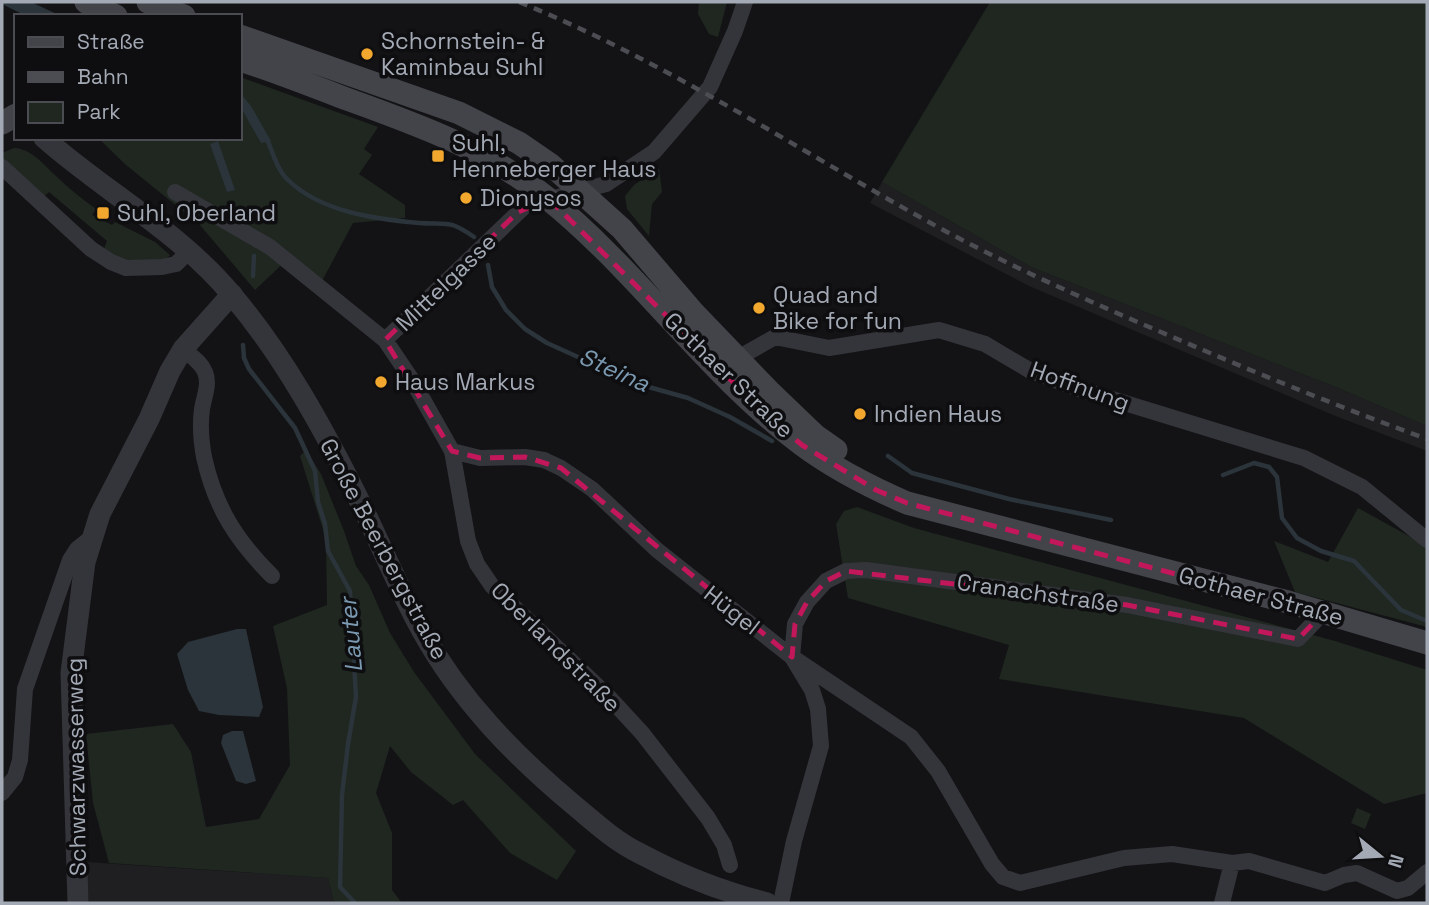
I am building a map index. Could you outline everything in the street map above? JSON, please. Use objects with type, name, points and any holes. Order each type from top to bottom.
[{"type":"main road","points":[[86,2],[113,14]]},
{"type":"main road","points":[[148,2],[179,14]]},
{"type":"main road","points":[[242,37],[459,113],[519,143],[551,165],[622,229],[728,364]]},
{"type":"main road","name":"Gothaer Straße","points":[[242,61],[384,112],[457,142],[506,168],[549,199],[728,364],[816,436],[928,507],[1427,643]]},
{"type":"street","name":"Mittelgasse","points":[[385,340],[525,206],[606,184],[628,172],[654,152],[710,87],[735,32],[744,2]]},
{"type":"street","name":"Große Beerbergstraße","points":[[46,140],[189,251],[232,294],[303,398],[357,496],[422,632],[459,687],[497,735],[544,780],[604,831],[639,854],[710,886],[767,903]]},
{"type":"street","points":[[2,167],[91,249],[111,262],[126,268],[162,267],[176,264],[189,251]]},
{"type":"street","name":"Oberlandstraße","points":[[175,192],[270,247],[385,340],[452,451],[468,541],[484,575],[492,586],[606,694],[642,733],[708,818],[724,845],[730,865]]},
{"type":"street","name":"Schwarzwasserweg","points":[[78,903],[71,673],[85,562],[92,537],[113,487],[183,349],[232,294]]},
{"type":"street","name":"Hoffnung","points":[[728,364],[775,337],[829,348],[939,330],[985,344],[1029,370],[1076,388],[1304,458],[1362,487],[1427,540]]},
{"type":"street","points":[[183,349],[200,364],[206,374],[207,386],[201,428],[204,456],[220,505],[228,524],[253,557],[272,576]]},
{"type":"street","name":"Hügel","points":[[452,451],[480,458],[525,457],[544,460],[561,468],[592,489],[657,550],[792,657],[815,699],[821,746],[794,841],[781,903]]},
{"type":"street","points":[[2,793],[15,777],[20,760],[25,689],[70,560],[77,549],[92,537]]},
{"type":"street","name":"Cranachstraße","points":[[792,657],[795,624],[807,602],[826,581],[846,571],[866,570],[1127,605],[1298,639],[1323,613]]},
{"type":"street","points":[[792,657],[911,737],[938,771],[992,863],[1003,877],[1012,881],[1030,882],[1083,867],[1144,855],[1194,856],[1232,863],[1249,861],[1325,883],[1344,874],[1357,873],[1397,891],[1408,888],[1427,872]]},
{"type":"street","points":[[1222,903],[1232,863]]},
{"type":"highlighted area","points":[[549,199],[763,412],[802,445],[876,490],[907,503],[1323,613],[1298,639],[1127,605],[846,571],[826,581],[807,602],[795,624],[792,657],[561,468],[525,457],[480,458],[452,451],[385,340],[518,212]]},
{"type":"shaded area","points":[[31,2],[57,14],[22,14],[2,4]]},
{"type":"shaded area","points":[[242,95],[271,141],[261,143],[242,110]]},
{"type":"shaded area","points":[[218,141],[235,190],[227,192],[210,144]]},
{"type":"shaded area","points":[[882,182],[1031,267],[1338,388],[1427,426],[1427,451],[1333,415],[1029,286],[870,203]]},
{"type":"shaded area","points":[[246,629],[263,707],[259,717],[199,711],[188,690],[177,654],[188,642]]},
{"type":"shaded area","points":[[232,731],[243,731],[256,781],[246,784],[236,781],[221,743],[223,735]]},
{"type":"shaded area","points":[[86,862],[328,878],[334,903],[88,903]]},
{"type":"green space","points":[[699,2],[727,2],[718,37],[709,34],[698,14]]},
{"type":"green space","points":[[990,2],[1427,2],[1427,426],[1338,388],[1031,267],[882,182]]},
{"type":"green space","points":[[242,78],[378,127],[364,149],[372,155],[359,174],[405,205],[405,218],[353,223],[322,281],[291,256],[255,290],[199,224],[126,165],[100,140],[242,140]]},
{"type":"green space","points":[[14,148],[37,158],[96,209],[92,215],[112,225],[115,222],[155,242],[170,255],[165,260],[125,261],[103,251],[107,241],[49,192],[41,199],[2,162],[2,153]]},
{"type":"green space","points":[[659,168],[662,192],[652,204],[649,236],[627,209],[625,196],[634,185]]},
{"type":"green space","points":[[306,450],[321,474],[356,566],[369,585],[390,633],[414,672],[475,754],[576,851],[557,880],[510,853],[463,800],[453,805],[411,772],[390,746],[376,793],[392,833],[392,890],[402,903],[334,903],[328,878],[109,863],[93,803],[86,734],[173,724],[191,752],[206,827],[259,819],[290,765],[287,688],[273,626],[327,605],[326,539],[300,456]]},
{"type":"green space","points":[[857,507],[914,528],[1335,641],[1427,670],[1427,793],[1384,804],[1244,718],[999,679],[1009,645],[848,598],[836,524],[844,511]]},
{"type":"green space","points":[[1358,508],[1427,546],[1427,627],[1295,592],[1274,541],[1328,562]]},
{"type":"green space","points":[[1357,808],[1371,814],[1365,829],[1351,823]]},
{"type":"waterway","name":"Steina","points":[[266,137],[284,176],[316,200],[367,216],[453,225],[474,237]]},
{"type":"waterway","name":"Lauter","points":[[253,276],[254,256]]},
{"type":"waterway","name":"Steina","points":[[488,265],[492,287],[506,310],[525,329],[547,343],[638,384],[688,398],[730,417],[772,441]]},
{"type":"waterway","name":"Lauter","points":[[243,345],[244,358],[249,369],[295,428],[315,471],[328,551],[350,591],[356,697],[342,795],[340,887],[355,903]]},
{"type":"waterway","name":"Steina","points":[[888,456],[912,473],[1009,499],[1111,520]]},
{"type":"waterway","name":"Steina","points":[[1223,475],[1254,463],[1269,467],[1277,477],[1282,518],[1297,538],[1321,551],[1354,561],[1401,610],[1427,621]]},
{"type":"railway","points":[[519,2],[575,26],[683,81],[894,203],[1005,262],[1243,367],[1427,439]]},
{"type":"place","name":"Schornstein- & Kaminbau Suhl","points":[[367,54]]},
{"type":"place","name":"Suhl, Henneberger Haus","points":[[438,156]]},
{"type":"place","name":"Dionysos","points":[[466,198]]},
{"type":"place","name":"Suhl, Oberland","points":[[103,213]]},
{"type":"place","name":"Quad and Bike for fun","points":[[759,308]]},
{"type":"place","name":"Haus Markus","points":[[381,382]]},
{"type":"place","name":"Indien Haus","points":[[860,414]]}]
